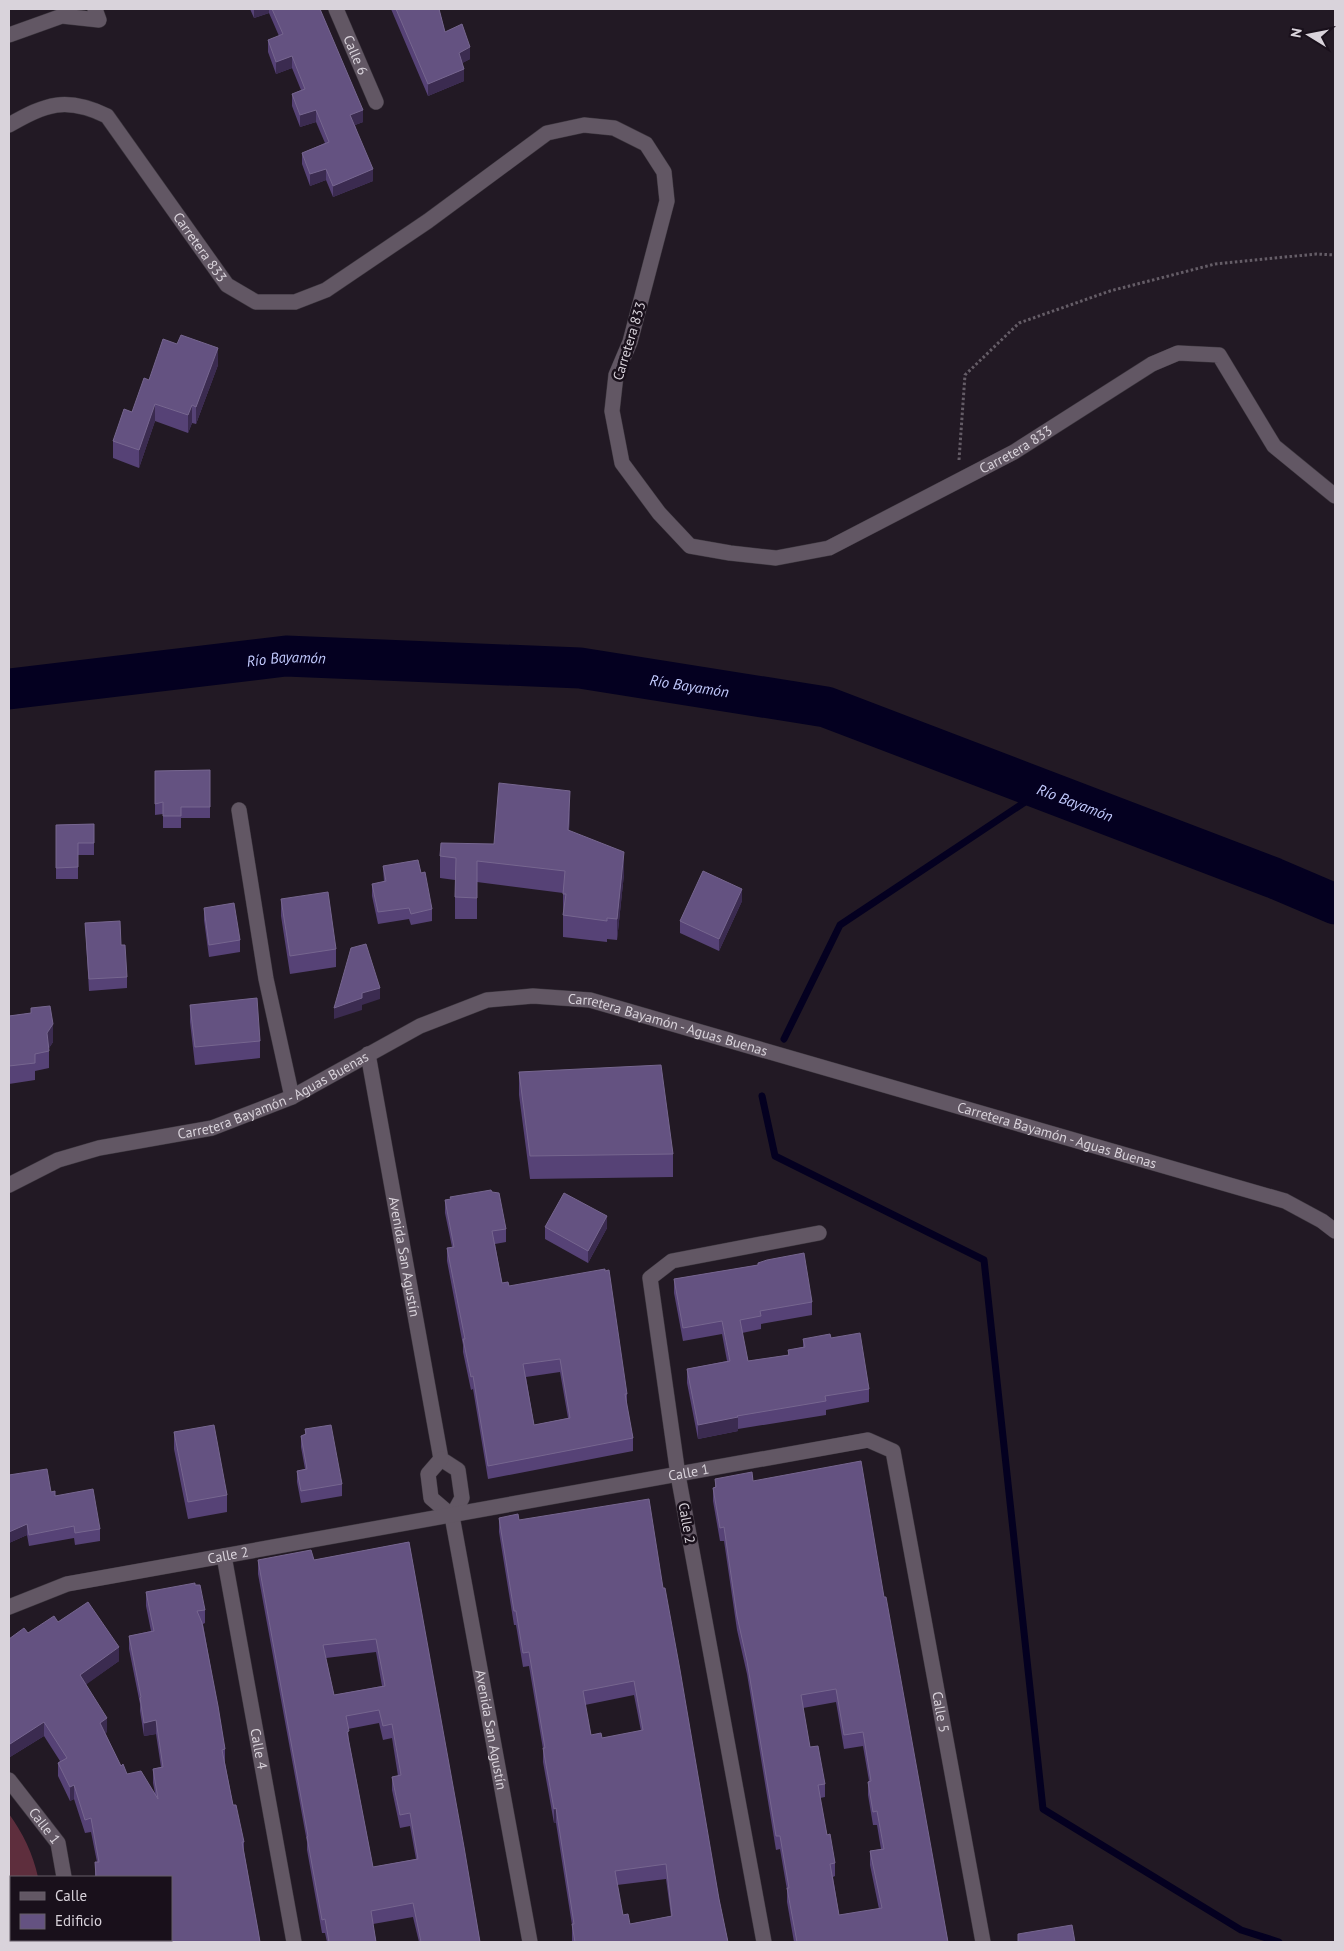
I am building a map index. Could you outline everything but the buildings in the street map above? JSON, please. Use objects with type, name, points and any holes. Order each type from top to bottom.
[{"type":"street","name":"Calle 6","points":[[336,9],[376,102]]},
{"type":"street","points":[[9,35],[62,16],[97,14]]},
{"type":"street","name":"Carretera 833","points":[[9,125],[35,110],[62,104],[88,107],[107,116],[227,285],[256,302],[294,302],[326,290],[428,221],[547,133],[584,125],[614,128],[646,144],[664,172],[667,202],[630,342],[616,375],[612,410],[622,463],[659,513],[690,546],[776,558],[829,548],[1014,452],[1152,364],[1178,353],[1219,355],[1274,446],[1335,496]]},
{"type":"street","points":[[239,810],[266,979],[292,1097]]},
{"type":"street","name":"Carretera Bayamón - Aguas Buenas","points":[[9,1185],[58,1160],[99,1148],[212,1128],[292,1097],[420,1026],[487,1000],[533,996],[590,1000],[1285,1201],[1322,1221],[1335,1231]]},
{"type":"street","name":"Avenida San Agustín","points":[[368,1054],[441,1460]]},
{"type":"street","name":"Calle 2","points":[[764,1942],[678,1475],[650,1278],[672,1261],[819,1233]]},
{"type":"street","name":"Calle 1","points":[[452,1516],[868,1440],[893,1451],[898,1481]]},
{"type":"street","points":[[441,1460],[458,1470],[462,1498],[452,1516],[432,1498],[428,1474],[441,1460]]},
{"type":"street","name":"Calle 5","points":[[898,1481],[983,1942]]},
{"type":"street","name":"Avenida San Agustín","points":[[452,1516],[530,1942]]},
{"type":"street","name":"Calle 2","points":[[9,1607],[67,1584],[452,1516]]},
{"type":"street","name":"Calle 4","points":[[224,1556],[294,1942]]},
{"type":"street","name":"Calle 1","points":[[9,1780],[58,1843],[64,1876]]},
{"type":"path","points":[[958,480],[965,375],[1019,323],[1110,291],[1215,264],[1316,254],[1335,255]]},
{"type":"shaded area","points":[[9,1814],[27,1844],[38,1876],[10,1876],[10,1941],[50,1942],[9,1942]]},
{"type":"waterway","name":"Río Bayamón","points":[[9,689],[286,656],[580,668],[826,707],[1274,878],[1335,904]]},
{"type":"waterway","points":[[784,1039],[840,925],[1043,790]]},
{"type":"waterway","points":[[762,1096],[775,1156],[984,1260],[1043,1809],[1241,1930],[1279,1942]]}]
